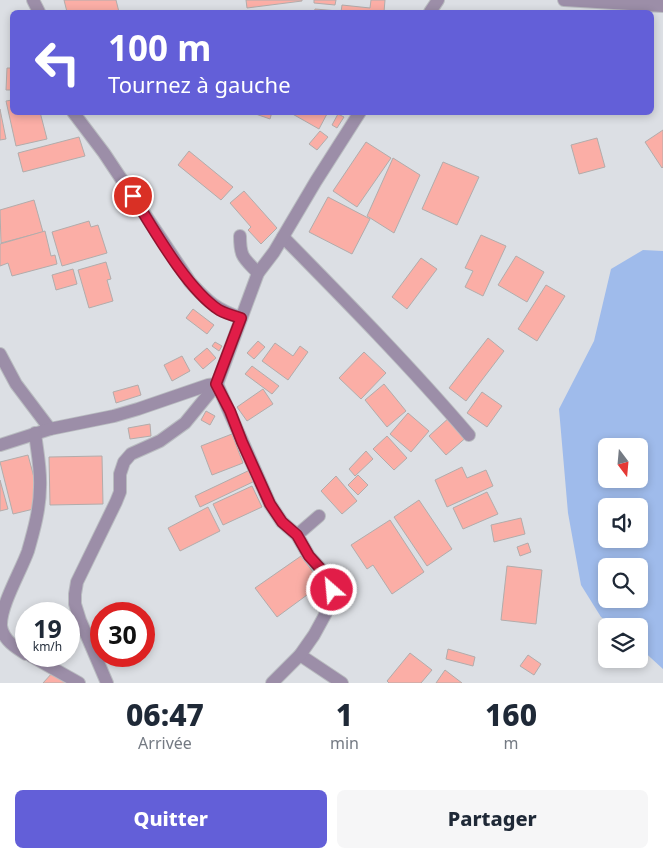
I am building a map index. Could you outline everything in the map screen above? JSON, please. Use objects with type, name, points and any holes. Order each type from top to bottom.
[{"type":"street","points":[[564,0],[663,6]]},
{"type":"street","points":[[75,115],[104,153],[190,282],[205,299],[220,310],[241,318]]},
{"type":"street","points":[[107,683],[77,612],[75,594],[78,582],[120,492],[120,474],[124,462],[131,454],[160,441],[185,423],[216,384],[258,273],[274,252],[358,115]]},
{"type":"street","points":[[240,236],[240,252],[258,273]]},
{"type":"street","points":[[283,237],[421,378],[470,435]]},
{"type":"street","points":[[0,354],[16,384],[50,428]]},
{"type":"street","points":[[0,445],[50,428],[114,416],[216,384]]},
{"type":"street","points":[[216,384],[230,411],[270,504],[282,522],[297,535],[309,556],[328,577],[332,590],[332,602],[314,635],[300,655],[272,683]]},
{"type":"street","points":[[15,648],[6,638],[1,627],[3,611],[28,552],[39,508],[40,486],[35,433]]},
{"type":"street","points":[[297,535],[319,516]]},
{"type":"street","points":[[300,655],[342,683]]},
{"type":"street","points":[[51,667],[79,683]]},
{"type":"shaded area","points":[[643,250],[663,251],[663,669],[648,655],[648,618],[602,618],[581,585],[568,513],[559,409],[594,341],[611,269]]},
{"type":"building","points":[[64,0],[116,0],[118,10],[66,10]]},
{"type":"building","points":[[246,0],[302,0],[302,1],[247,8]]},
{"type":"building","points":[[314,0],[336,0],[335,5],[314,3]]},
{"type":"building","points":[[371,0],[385,0],[384,10],[341,10],[342,5],[370,8]]},
{"type":"building","points":[[7,68],[10,68],[10,90],[6,90]]},
{"type":"building","points":[[10,100],[10,115],[41,115],[47,139],[16,146],[6,101]]},
{"type":"building","points":[[0,109],[6,139],[0,140]]},
{"type":"building","points":[[259,115],[271,115],[270,119]]},
{"type":"building","points":[[294,115],[326,115],[319,129]]},
{"type":"building","points":[[337,115],[344,117],[337,128],[332,125]]},
{"type":"building","points":[[663,130],[663,167],[662,168],[645,142]]},
{"type":"building","points":[[320,131],[328,137],[317,150],[309,144]]},
{"type":"building","points":[[79,137],[85,156],[23,172],[18,153]]},
{"type":"building","points":[[597,138],[605,167],[579,174],[571,145]]},
{"type":"building","points":[[366,142],[391,158],[357,207],[333,191]]},
{"type":"building","points":[[189,151],[233,187],[221,200],[178,165]]},
{"type":"building","points":[[393,158],[420,175],[394,233],[367,216]]},
{"type":"building","points":[[443,162],[479,177],[457,225],[422,209]]},
{"type":"building","points":[[244,191],[277,228],[261,244],[248,230],[251,227],[230,203]]},
{"type":"building","points":[[328,197],[370,219],[352,254],[309,232]]},
{"type":"building","points":[[34,200],[43,232],[1,243],[0,210]]},
{"type":"building","points":[[89,221],[91,227],[98,225],[107,253],[62,266],[52,232]]},
{"type":"building","points":[[45,231],[51,256],[55,255],[57,264],[12,276],[8,263],[0,266],[0,244]]},
{"type":"building","points":[[481,235],[506,246],[483,296],[465,287],[473,271],[465,268]]},
{"type":"building","points":[[516,256],[544,272],[527,302],[498,285]]},
{"type":"building","points":[[421,258],[437,269],[407,309],[392,297]]},
{"type":"building","points":[[106,262],[111,279],[107,280],[113,301],[89,308],[78,270]]},
{"type":"building","points":[[73,269],[77,284],[56,290],[52,275]]},
{"type":"building","points":[[546,285],[565,296],[537,341],[518,329]]},
{"type":"building","points":[[193,309],[214,325],[207,334],[186,318]]},
{"type":"building","points":[[488,338],[504,351],[466,401],[449,388]]},
{"type":"building","points":[[258,341],[265,347],[254,359],[247,353]]},
{"type":"building","points":[[215,342],[222,346],[219,351],[212,346]]},
{"type":"building","points":[[275,343],[293,356],[300,346],[308,352],[288,380],[262,361]]},
{"type":"building","points":[[207,348],[216,358],[203,369],[194,359]]},
{"type":"building","points":[[364,352],[386,373],[361,399],[339,378]]},
{"type":"building","points":[[182,356],[190,371],[172,381],[164,365]]},
{"type":"building","points":[[252,366],[279,386],[272,394],[245,374]]},
{"type":"building","points":[[384,384],[406,411],[387,427],[365,400]]},
{"type":"building","points":[[138,385],[141,395],[116,403],[113,392]]},
{"type":"building","points":[[263,389],[273,404],[247,421],[237,407]]},
{"type":"building","points":[[482,392],[502,406],[487,427],[467,413]]},
{"type":"building","points":[[206,411],[215,416],[210,425],[201,420]]},
{"type":"building","points":[[408,413],[429,431],[411,452],[390,434]]},
{"type":"building","points":[[451,416],[469,435],[446,455],[429,436]]},
{"type":"building","points":[[150,424],[151,436],[130,439],[128,428]]},
{"type":"building","points":[[232,434],[243,463],[212,475],[201,446]]},
{"type":"building","points":[[387,436],[407,458],[394,470],[373,449]]},
{"type":"building","points":[[366,451],[373,459],[355,476],[349,469]]},
{"type":"building","points":[[28,455],[42,507],[13,514],[0,462]]},
{"type":"building","points":[[102,456],[103,504],[50,505],[49,457]]},
{"type":"building","points":[[462,467],[467,478],[486,470],[493,486],[447,507],[435,480]]},
{"type":"building","points":[[252,469],[257,480],[200,507],[195,496]]},
{"type":"building","points":[[358,475],[368,485],[358,495],[348,485]]},
{"type":"building","points":[[336,476],[357,501],[342,514],[321,491]]},
{"type":"building","points":[[0,480],[8,509],[0,511]]},
{"type":"building","points":[[252,486],[262,507],[223,525],[213,504]]},
{"type":"building","points":[[487,492],[498,514],[463,529],[453,508]]},
{"type":"building","points":[[419,500],[452,549],[427,566],[394,517]]},
{"type":"building","points":[[208,507],[220,531],[180,551],[168,528]]},
{"type":"building","points":[[521,518],[525,534],[494,542],[491,525]]},
{"type":"building","points":[[390,520],[424,572],[392,594],[373,565],[367,569],[351,545]]},
{"type":"building","points":[[528,543],[531,552],[520,556],[517,547]]},
{"type":"building","points":[[301,556],[322,584],[277,617],[255,588]]},
{"type":"building","points":[[507,566],[542,570],[536,624],[501,620]]},
{"type":"building","points":[[448,649],[475,657],[473,666],[446,659]]},
{"type":"building","points":[[410,653],[432,670],[421,683],[389,683],[387,681]]},
{"type":"building","points":[[528,655],[541,664],[534,675],[520,666]]},
{"type":"building","points":[[445,670],[462,683],[436,683]]},
{"type":"building","points":[[53,672],[68,683],[43,683]]},
{"type":"route","points":[[133,196],[190,282],[205,299],[220,310],[241,318],[229,355],[216,384],[230,411],[270,504],[282,522],[297,535],[309,556],[328,577],[332,590]]}]
